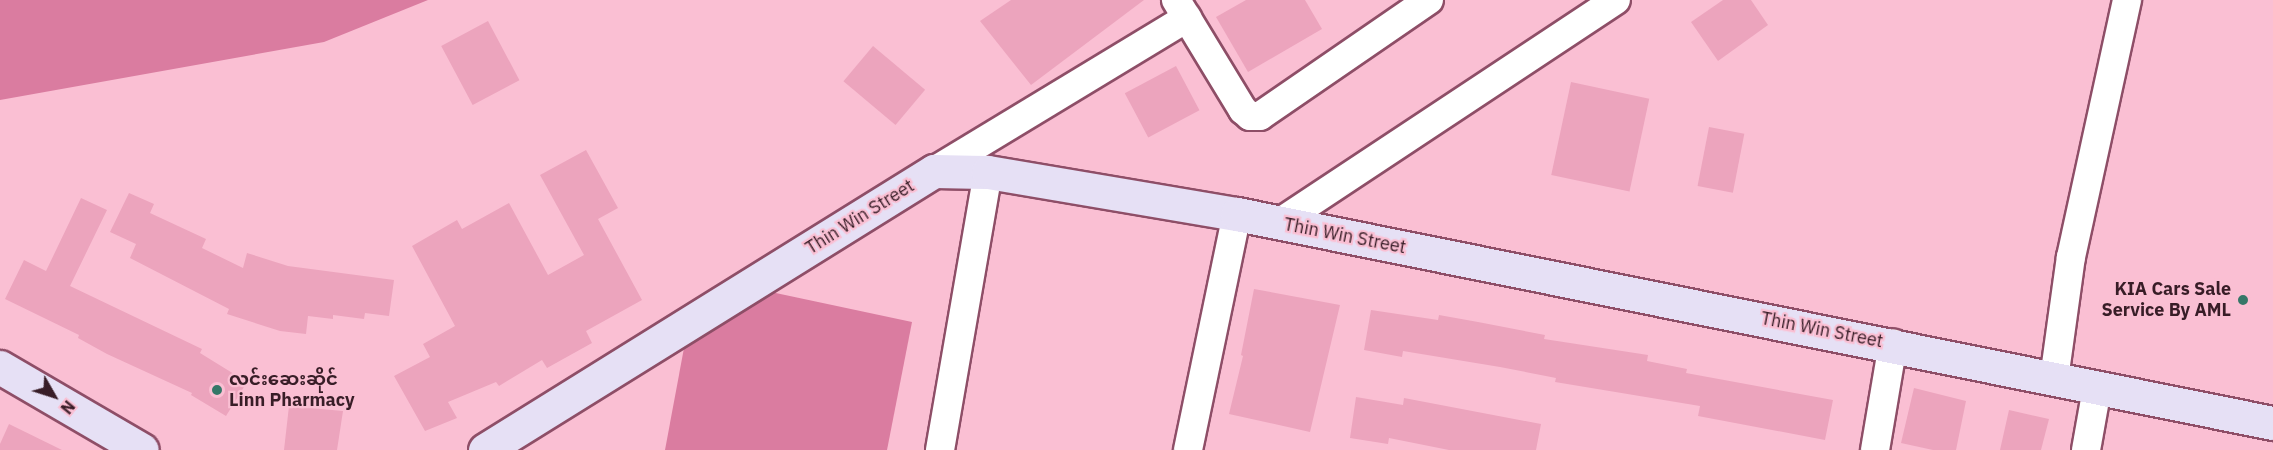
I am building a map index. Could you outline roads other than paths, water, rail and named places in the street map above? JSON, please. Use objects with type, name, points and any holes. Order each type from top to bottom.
[{"type":"main road","name":"Thin Win Street","points":[[484,450],[934,171],[988,172],[1236,214],[1893,344],[2273,423]]},
{"type":"main road","points":[[0,367],[142,450]]},
{"type":"street","points":[[934,171],[1181,9],[1243,110],[1250,116],[1260,116],[1429,0]]},
{"type":"street","points":[[1279,223],[1616,0]]},
{"type":"street","points":[[2054,379],[2071,257],[2127,0]]},
{"type":"street","points":[[940,450],[988,172]]},
{"type":"street","points":[[1191,449],[1236,214]]},
{"type":"street","points":[[1875,450],[1893,344]]},
{"type":"street","points":[[2086,450],[2097,388]]},
{"type":"place","name":"KIA Cars Sale Service By AML","points":[[2243,300]]},
{"type":"place","name":"လင်းဆေးဆိုင် Linn Pharmacy","points":[[217,390]]}]
